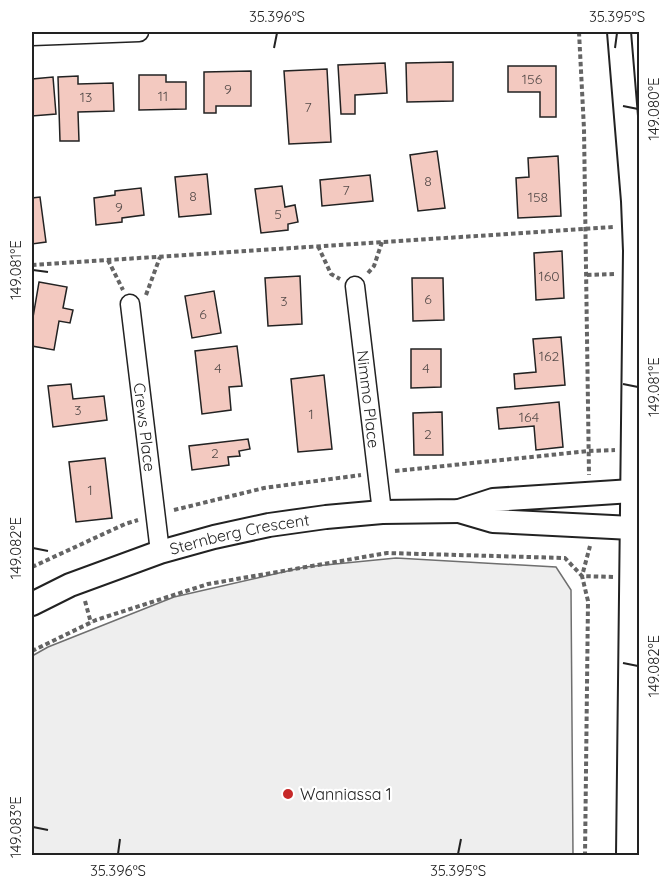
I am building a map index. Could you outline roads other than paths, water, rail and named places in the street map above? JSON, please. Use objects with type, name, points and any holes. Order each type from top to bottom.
[{"type":"street","points":[[32,36],[139,32]]},
{"type":"street","points":[[618,32],[635,241],[628,855]]},
{"type":"street","name":"Nimmo Place","points":[[355,286],[382,512]]},
{"type":"street","name":"Crews Place","points":[[130,304],[160,552]]},
{"type":"street","name":"Sternberg Crescent","points":[[459,511],[493,500],[632,491]]},
{"type":"street","name":"Sternberg Crescent","points":[[32,604],[70,585],[160,552],[269,525],[326,517],[382,512],[459,511],[493,521],[632,528]]},
{"type":"place","name":"Wanniassa 1","points":[[288,794]]}]
